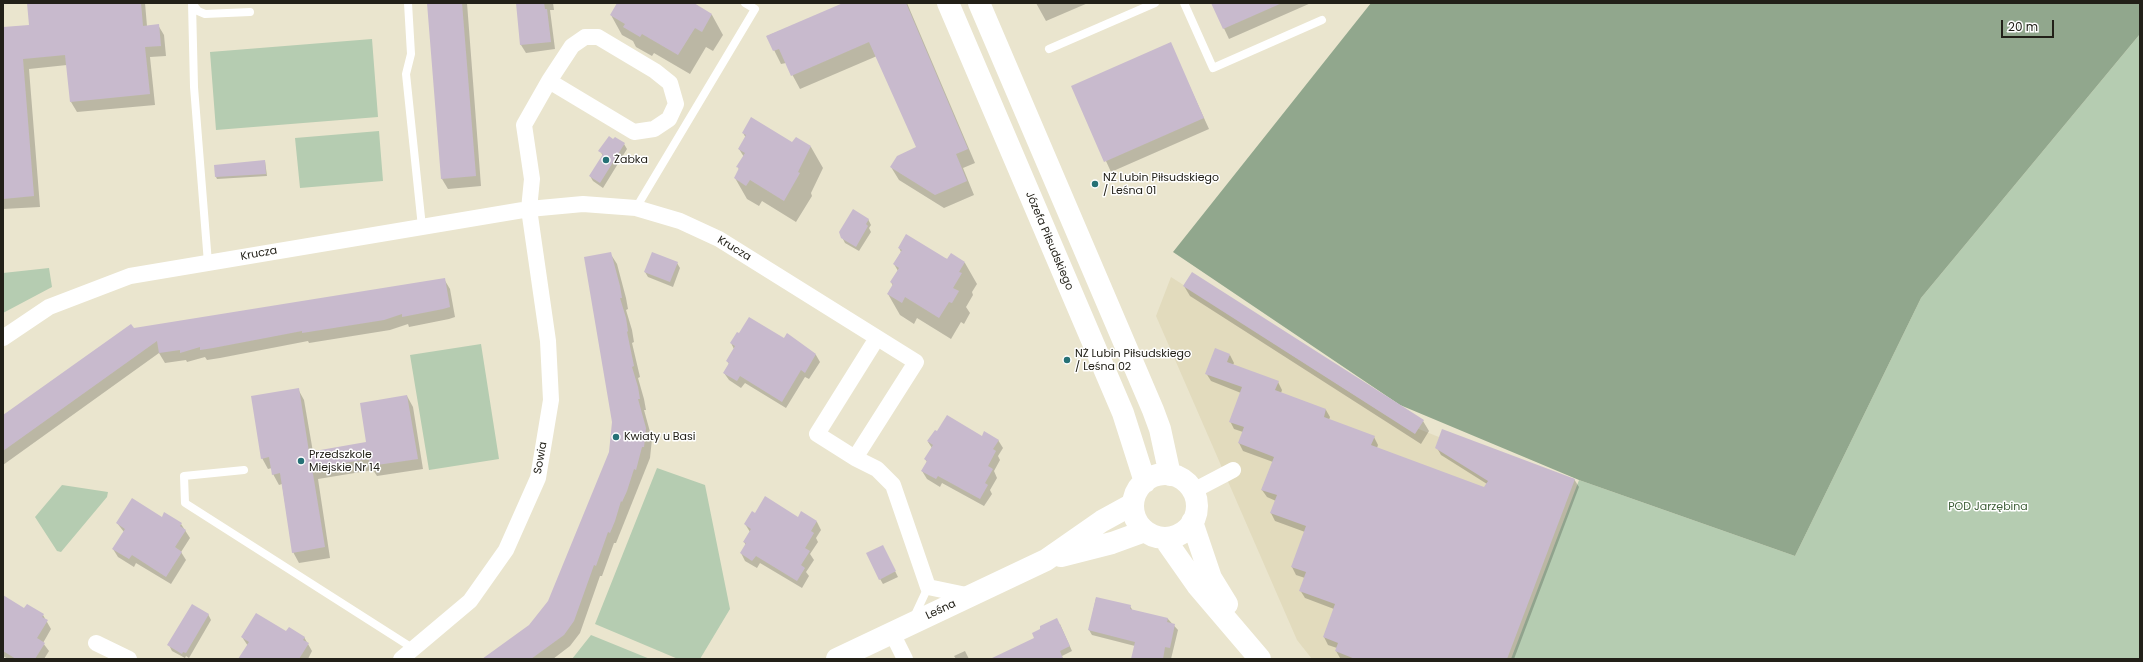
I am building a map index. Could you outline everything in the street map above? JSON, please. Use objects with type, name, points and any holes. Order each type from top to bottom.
[{"type":"street","name":"Józefa Piłsudskiego","points":[[948,3],[1123,413],[1145,482]]},
{"type":"street","points":[[979,3],[1153,410],[1160,429],[1170,475]]},
{"type":"street","points":[[529,209],[532,179],[524,125],[549,81],[572,46],[584,37],[598,37],[655,71],[670,83],[676,104],[669,119],[654,129],[634,132],[549,81]]},
{"type":"street","name":"Krucza","points":[[3,338],[49,307],[123,279],[208,263],[529,209],[583,204],[636,208],[680,221],[719,239],[916,362],[855,458]]},
{"type":"street","name":"Sowia","points":[[407,654],[470,601],[506,550],[538,478],[551,400],[548,340],[529,209]]},
{"type":"street","points":[[877,338],[817,434],[855,458],[878,469],[893,485],[928,587],[971,596]]},
{"type":"street","points":[[1193,491],[1233,470]]},
{"type":"street","points":[[1154,535],[1180,534],[1192,522],[1196,512],[1196,501],[1193,491],[1183,481],[1170,475],[1152,477],[1139,488],[1133,504],[1138,523],[1154,535],[1258,656]]},
{"type":"street","name":"Leśna","points":[[837,659],[1046,560],[1102,521],[1133,504]]},
{"type":"street","points":[[1192,522],[1211,578],[1258,656]]},
{"type":"street","name":"Leśna","points":[[1046,560],[1112,543],[1154,535]]},
{"type":"street","points":[[901,629],[906,659]]},
{"type":"street","points":[[96,643],[129,659]]},
{"type":"lane","points":[[192,3],[198,10],[205,14],[250,12]]},
{"type":"lane","points":[[192,3],[194,87],[208,263]]},
{"type":"lane","points":[[408,3],[411,54],[406,74],[422,227]]},
{"type":"lane","points":[[636,208],[754,9],[745,3]]},
{"type":"lane","points":[[1049,49],[1154,3]]},
{"type":"lane","points":[[1184,3],[1213,68],[1322,20]]},
{"type":"lane","points":[[244,470],[184,476],[185,503],[407,654]]},
{"type":"lane","points":[[901,629],[928,587]]},
{"type":"shaded area","points":[[1171,277],[1389,417],[1561,486],[1497,659],[1312,659],[1297,640],[1156,316]]},
{"type":"green space","points":[[1371,3],[2140,3],[2140,34],[1921,298],[1795,556],[1579,480],[1400,405],[1173,252]]},
{"type":"green space","name":"POD Jarzębina","points":[[2140,34],[2140,659],[1511,659],[1579,480],[1795,556],[1921,298]]},
{"type":"green space","points":[[372,39],[378,117],[216,130],[210,52]]},
{"type":"green space","points":[[379,131],[383,181],[300,188],[295,138]]},
{"type":"green space","points":[[49,268],[52,287],[3,313],[3,273]]},
{"type":"green space","points":[[481,344],[499,459],[429,470],[410,355]]},
{"type":"green space","points":[[657,468],[705,485],[730,609],[700,659],[678,659],[595,624]]},
{"type":"green space","points":[[62,485],[108,492],[107,497],[61,552],[57,551],[35,517]]},
{"type":"green space","points":[[591,635],[650,659],[572,659]]},
{"type":"building","points":[[27,3],[141,3],[143,26],[159,24],[161,46],[145,47],[150,94],[70,102],[65,55],[23,59],[34,196],[3,199],[3,27],[29,25]]},
{"type":"building","points":[[427,3],[462,3],[476,176],[441,179]]},
{"type":"building","points":[[516,3],[544,3],[545,9],[547,9],[551,42],[520,45]]},
{"type":"building","points":[[617,3],[694,3],[712,14],[702,32],[695,28],[678,55],[642,34],[640,37],[623,27],[625,24],[610,15]]},
{"type":"building","points":[[843,3],[906,3],[968,149],[956,154],[967,181],[935,195],[890,167],[897,156],[916,147],[869,42],[791,76],[779,49],[773,51],[766,36]]},
{"type":"building","points":[[1211,3],[1282,3],[1223,29]]},
{"type":"building","points":[[1171,42],[1204,118],[1104,162],[1071,86]]},
{"type":"building","points":[[751,117],[792,142],[796,137],[811,146],[798,172],[800,173],[784,201],[750,180],[746,186],[734,178],[739,168],[736,167],[745,153],[738,149],[746,135],[742,133]]},
{"type":"building","name":"Żabka","points":[[609,136],[613,139],[615,137],[625,143],[600,183],[589,176],[603,154],[598,151]]},
{"type":"building","points":[[265,160],[266,174],[215,177],[214,165]]},
{"type":"building","points":[[853,209],[869,219],[866,224],[868,226],[856,247],[841,238],[839,232]]},
{"type":"building","points":[[906,234],[947,259],[951,253],[965,262],[959,272],[962,273],[953,288],[959,291],[952,303],[949,302],[939,318],[905,297],[902,303],[887,294],[893,284],[890,282],[899,268],[893,264],[902,250],[898,248]]},
{"type":"building","points":[[611,252],[620,286],[622,298],[620,298],[626,318],[627,332],[634,366],[632,367],[638,387],[640,399],[638,399],[646,428],[644,447],[642,447],[636,470],[634,469],[610,533],[608,532],[596,566],[594,565],[574,621],[564,635],[531,659],[482,659],[529,625],[548,601],[609,452],[612,422],[584,257]]},
{"type":"building","points":[[652,252],[678,262],[670,282],[644,272]]},
{"type":"building","points":[[1192,272],[1424,420],[1415,434],[1183,286]]},
{"type":"building","points":[[445,278],[450,307],[443,309],[402,317],[402,314],[384,320],[302,333],[302,331],[200,350],[200,347],[180,353],[180,350],[159,353],[157,341],[3,451],[3,415],[131,324],[134,328]]},
{"type":"building","points":[[749,317],[784,338],[787,333],[816,354],[805,373],[801,370],[782,402],[740,376],[737,381],[723,373],[729,363],[726,361],[735,346],[730,343],[737,332],[739,333]]},
{"type":"building","points":[[1215,348],[1230,354],[1227,362],[1279,381],[1275,390],[1326,409],[1324,417],[1375,436],[1371,445],[1484,487],[1488,481],[1435,448],[1442,429],[1575,479],[1507,659],[1355,659],[1335,651],[1338,643],[1323,637],[1335,604],[1299,591],[1306,572],[1291,567],[1306,526],[1270,513],[1277,495],[1261,490],[1274,457],[1238,443],[1244,427],[1229,422],[1242,387],[1205,374]]},
{"type":"building","points":[[299,388],[309,452],[366,442],[360,403],[407,395],[418,459],[370,466],[369,459],[312,468],[325,547],[292,553],[280,473],[272,475],[269,457],[261,459],[251,396]]},
{"type":"building","points":[[947,415],[982,436],[984,431],[999,440],[993,449],[996,451],[988,466],[993,469],[985,483],[988,485],[980,499],[938,476],[936,479],[921,471],[927,461],[924,459],[933,445],[927,441],[935,430],[937,431]]},
{"type":"building","points":[[765,496],[798,517],[801,511],[817,521],[811,531],[814,533],[805,548],[810,551],[801,565],[805,568],[797,581],[756,556],[752,561],[740,553],[746,543],[743,542],[751,529],[744,524],[752,511],[755,513]]},
{"type":"building","points":[[132,498],[162,517],[164,512],[182,523],[180,526],[186,530],[175,547],[182,552],[166,577],[132,555],[129,559],[112,549],[125,529],[116,523]]},
{"type":"building","points":[[883,545],[896,571],[879,580],[866,553]]},
{"type":"building","points":[[3,595],[24,608],[27,604],[44,614],[42,617],[48,620],[37,638],[45,643],[35,659],[16,659],[3,651]]},
{"type":"building","points":[[1096,597],[1131,605],[1130,609],[1168,618],[1167,622],[1175,624],[1170,648],[1165,647],[1163,659],[1131,659],[1135,642],[1088,630]]},
{"type":"building","points":[[192,604],[209,614],[186,653],[183,652],[182,654],[167,645]]},
{"type":"building","points":[[256,613],[286,631],[289,627],[305,637],[303,640],[309,643],[299,659],[238,659],[249,642],[241,637]]},
{"type":"building","points":[[1057,618],[1070,646],[1060,651],[1063,659],[990,659],[1034,638],[1032,633],[1040,629],[1040,626]]},
{"type":"place","name":"Żabka","points":[[606,160]]},
{"type":"place","name":"NŻ Lubin Piłsudskiego / Leśna 01","points":[[1095,184]]},
{"type":"place","name":"NŻ Lubin Piłsudskiego / Leśna 02","points":[[1067,360]]},
{"type":"place","name":"Kwiaty u Basi","points":[[616,437]]},
{"type":"place","name":"Przedszkole Miejskie Nr 14","points":[[301,461]]}]
